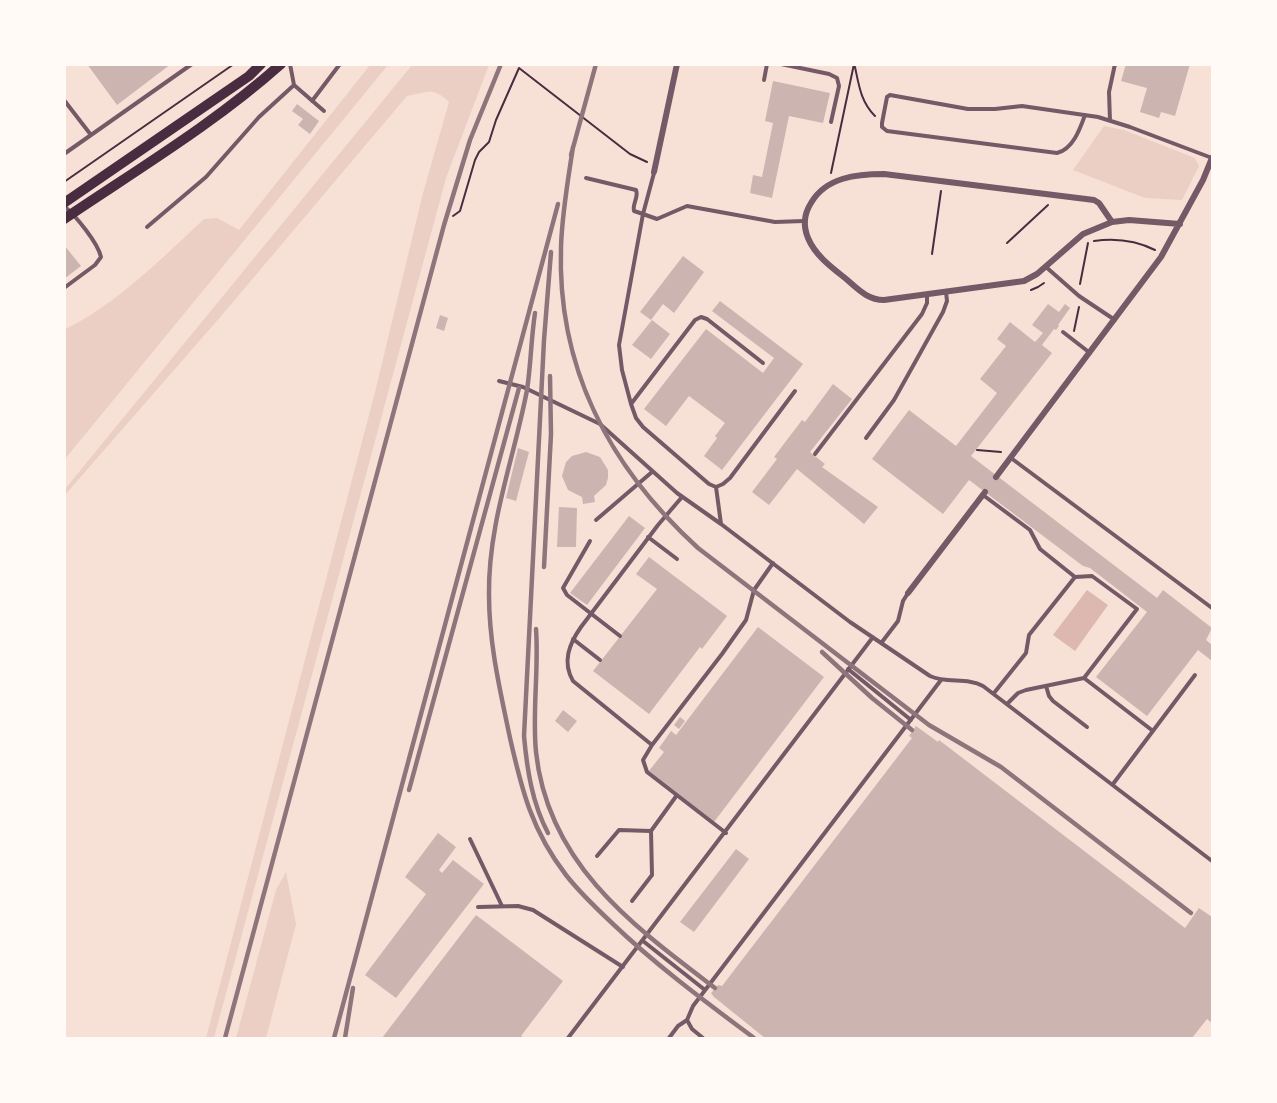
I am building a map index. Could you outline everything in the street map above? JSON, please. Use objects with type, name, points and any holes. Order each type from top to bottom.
[{"type":"main road","points":[[66,210],[261,64]]},
{"type":"main road","points":[[66,210],[218,114],[281,64]]},
{"type":"street","points":[[655,169],[677,64]]},
{"type":"street","points":[[996,477],[1161,257],[1212,158]]},
{"type":"street","points":[[1112,222],[1096,201],[1058,194],[884,174],[855,176],[829,185],[813,199],[804,221],[808,238],[834,269],[868,297],[884,300],[1024,281],[1045,267],[1083,234],[1112,222],[1129,220],[1180,224]]},
{"type":"street","points":[[908,593],[984,493]]},
{"type":"lane","points":[[64,154],[192,64]]},
{"type":"lane","points":[[290,64],[294,85],[324,111]]},
{"type":"lane","points":[[312,101],[340,64]]},
{"type":"lane","points":[[764,80],[767,64]]},
{"type":"lane","points":[[781,64],[829,74],[837,78],[839,86],[831,122]]},
{"type":"lane","points":[[1110,121],[1109,92],[1115,64]]},
{"type":"lane","points":[[147,227],[206,177],[259,117],[294,85]]},
{"type":"lane","points":[[1085,116],[1074,139],[1065,151],[1057,153],[887,131],[882,128],[888,97],[894,95],[960,108],[989,110],[1022,106],[1085,116],[1110,121],[1212,158]]},
{"type":"lane","points":[[64,100],[91,135]]},
{"type":"lane","points":[[655,169],[643,214],[619,345],[622,370],[636,418],[643,427],[709,484],[716,487],[730,478],[795,391]]},
{"type":"lane","points":[[586,178],[636,190],[638,192],[634,211],[657,219],[687,206],[775,222],[804,221]]},
{"type":"lane","points":[[64,288],[95,265],[100,258],[97,248],[66,210]]},
{"type":"lane","points":[[1045,267],[1079,296],[1115,320]]},
{"type":"lane","points":[[866,438],[894,400],[943,312],[947,301],[946,292]]},
{"type":"lane","points":[[815,454],[922,314],[927,303],[927,295]]},
{"type":"lane","points":[[631,404],[701,316],[763,363]]},
{"type":"lane","points":[[1063,332],[1090,353]]},
{"type":"lane","points":[[499,381],[523,387],[600,424],[682,497],[722,524],[850,622],[924,673],[941,680],[975,682],[994,693],[1212,861]]},
{"type":"lane","points":[[1011,458],[1212,608]]},
{"type":"lane","points":[[596,520],[653,472]]},
{"type":"lane","points":[[716,487],[722,524]]},
{"type":"lane","points":[[984,493],[1030,530],[1040,549],[1075,577],[1092,576],[1137,609],[1084,678],[1022,691],[1008,703]]},
{"type":"lane","points":[[652,745],[573,681],[567,661],[573,639],[591,613],[648,537],[682,497]]},
{"type":"lane","points":[[648,537],[677,559]]},
{"type":"lane","points":[[590,541],[563,588],[567,595],[620,636]]},
{"type":"lane","points":[[726,833],[645,769],[644,757],[746,620],[754,590],[773,563]]},
{"type":"lane","points":[[994,693],[1026,653],[1029,635],[1075,577]]},
{"type":"lane","points":[[882,642],[898,621],[903,601],[908,593]]},
{"type":"lane","points":[[568,1038],[873,637]]},
{"type":"lane","points":[[573,639],[600,660]]},
{"type":"lane","points":[[848,669],[911,720]]},
{"type":"lane","points":[[1113,784],[1195,675]]},
{"type":"lane","points":[[1084,678],[1153,731]]},
{"type":"lane","points":[[669,1038],[678,1026],[687,1020],[690,1011],[705,990],[941,680]]},
{"type":"lane","points":[[1046,686],[1053,701],[1087,727]]},
{"type":"lane","points":[[632,901],[652,875],[651,831],[677,795]]},
{"type":"lane","points":[[597,856],[619,830],[651,831]]},
{"type":"lane","points":[[470,839],[502,906]]},
{"type":"lane","points":[[478,907],[518,906],[533,910],[623,968]]},
{"type":"lane","points":[[643,941],[705,990]]},
{"type":"lane","points":[[687,1020],[692,1029],[703,1038]]},
{"type":"path","points":[[64,182],[234,64]]},
{"type":"path","points":[[856,65],[857,80],[865,103],[876,117],[883,119]]},
{"type":"path","points":[[829,185],[856,65]]},
{"type":"path","points":[[453,216],[460,211],[475,160],[489,142],[519,68],[630,154],[655,169]]},
{"type":"path","points":[[932,254],[941,191]]},
{"type":"path","points":[[1007,243],[1050,204]]},
{"type":"shaded area","points":[[370,65],[388,65],[65,459],[65,329],[121,294],[204,219],[217,218],[239,230]]},
{"type":"shaded area","points":[[412,65],[489,65],[446,178],[214,1038],[206,1038],[376,388],[423,193],[449,102],[434,92],[407,96],[222,315],[65,495],[65,489]]},
{"type":"shaded area","points":[[1104,126],[1124,130],[1195,158],[1199,166],[1182,200],[1145,198],[1073,170]]},
{"type":"shaded area","points":[[1087,590],[1108,605],[1075,651],[1053,635]]},
{"type":"shaded area","points":[[286,872],[296,924],[266,1038],[236,1038],[276,890]]},
{"type":"building","points":[[87,64],[171,64],[117,105]]},
{"type":"building","points":[[1126,64],[1190,64],[1175,116],[1161,112],[1159,118],[1140,112],[1147,88],[1121,81]]},
{"type":"building","points":[[773,81],[830,93],[823,123],[789,116],[772,198],[750,193],[753,175],[762,177],[773,123],[765,121]]},
{"type":"building","points":[[297,104],[319,121],[310,134],[298,125],[303,119],[292,111]]},
{"type":"building","points":[[64,245],[81,266],[64,279]]},
{"type":"building","points":[[683,256],[704,272],[674,313],[663,304],[651,320],[640,312]]},
{"type":"building","points":[[720,301],[803,364],[722,470],[704,456],[725,423],[689,396],[666,426],[644,409],[706,329],[763,373],[774,358],[712,311]]},
{"type":"building","points":[[1048,304],[1059,312],[1065,304],[1070,308],[1056,330],[1054,329],[1042,345],[1052,353],[971,456],[1157,598],[1163,590],[1212,628],[1206,640],[1212,645],[1212,661],[1198,650],[1147,716],[1096,677],[1147,612],[969,480],[943,514],[872,459],[909,410],[956,446],[997,393],[980,379],[1006,346],[997,339],[1010,322],[1035,342],[1043,333],[1032,325]]},
{"type":"building","points":[[440,315],[448,318],[444,331],[436,328]]},
{"type":"building","points":[[652,320],[670,334],[651,359],[632,345]]},
{"type":"building","points":[[833,384],[852,399],[810,452],[825,464],[822,467],[878,507],[864,524],[797,469],[769,505],[752,492],[777,459],[774,457],[802,420],[805,422]]},
{"type":"building","points":[[518,448],[529,452],[516,501],[506,498]]},
{"type":"building","points":[[586,452],[600,457],[608,470],[608,478],[606,485],[594,496],[595,502],[583,504],[582,497],[568,490],[562,476],[566,462],[572,456]]},
{"type":"building","points":[[559,507],[577,508],[576,547],[557,547]]},
{"type":"building","points":[[629,516],[645,528],[587,605],[570,593]]},
{"type":"building","points":[[649,557],[727,616],[702,649],[700,647],[649,714],[593,671],[657,589],[636,574]]},
{"type":"building","points":[[758,627],[824,677],[714,822],[648,772],[664,752],[659,748],[671,731],[676,735]]},
{"type":"building","points":[[563,710],[577,721],[568,732],[555,721]]},
{"type":"building","points":[[680,717],[685,721],[679,729],[674,725]]},
{"type":"building","points":[[916,726],[938,742],[939,740],[1185,928],[1199,908],[1212,917],[1212,1023],[1207,1019],[1192,1038],[765,1038],[714,997],[711,993],[718,985],[722,986],[912,738],[909,736]]},
{"type":"building","points":[[438,833],[456,847],[439,870],[442,873],[453,860],[484,884],[396,998],[365,975],[426,894],[405,877]]},
{"type":"building","points":[[736,849],[749,859],[694,932],[680,922]]},
{"type":"building","points":[[476,915],[563,981],[521,1036],[525,1038],[382,1038]]},
{"type":"railway","points":[[225,1038],[444,225],[470,140],[501,64]]},
{"type":"railway","points":[[571,155],[596,64]]},
{"type":"railway","points":[[573,147],[561,247],[562,291],[568,334],[579,374],[595,413],[615,450],[639,484],[698,548],[929,725],[1001,767],[1191,913]]},
{"type":"railway","points":[[334,1038],[558,204]]},
{"type":"railway","points":[[548,833],[542,822],[531,786],[524,736],[544,340],[551,252]]},
{"type":"railway","points":[[535,313],[527,390],[497,517],[489,595],[496,667],[524,793],[537,826],[554,859],[583,894],[647,954],[754,1038]]},
{"type":"railway","points":[[544,567],[551,434],[550,376]]},
{"type":"railway","points":[[409,790],[519,388]]},
{"type":"railway","points":[[536,629],[536,752],[544,792],[557,827],[576,859],[625,915],[715,988]]},
{"type":"railway","points":[[822,652],[872,698],[912,730]]},
{"type":"railway","points":[[345,1038],[353,988]]}]
